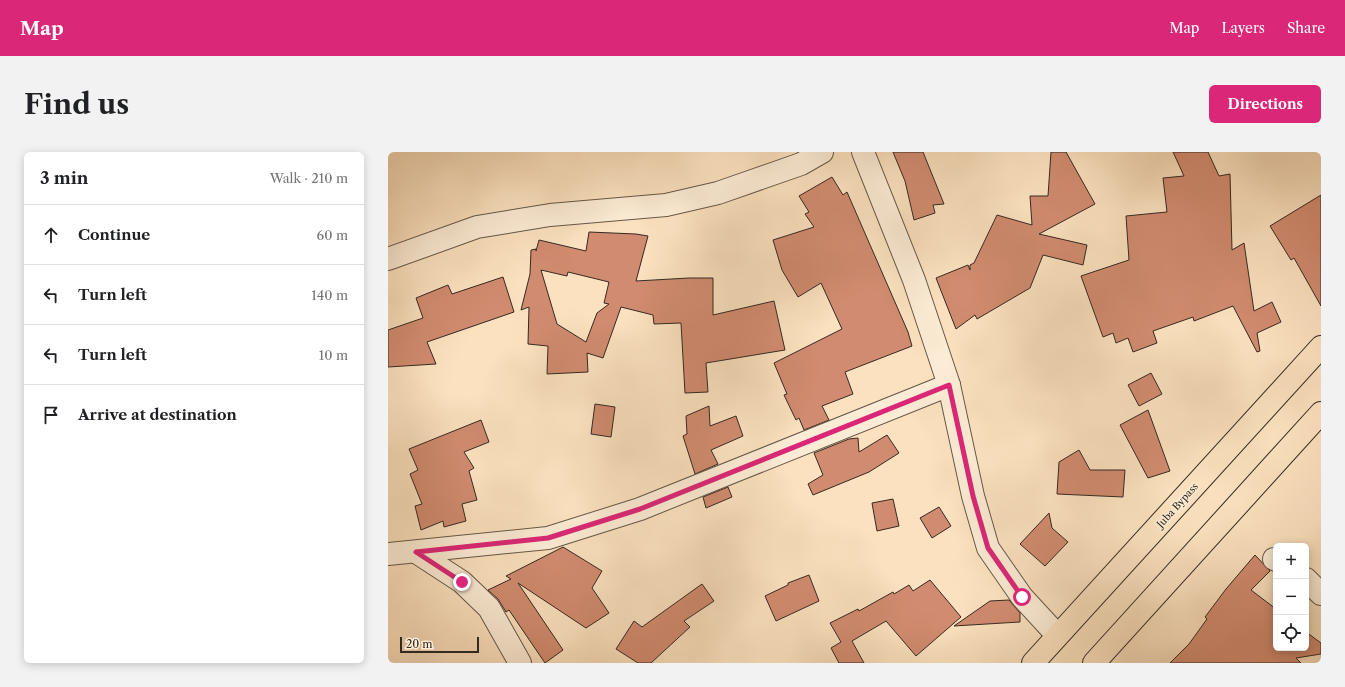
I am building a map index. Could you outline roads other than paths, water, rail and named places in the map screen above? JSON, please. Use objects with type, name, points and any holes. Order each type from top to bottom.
[{"type":"main road","name":"Juba Bypass","points":[[1033,663],[1321,347]]},
{"type":"main road","points":[[1094,663],[1321,413]]},
{"type":"street","points":[[388,259],[477,227],[550,214],[666,205],[718,193],[798,158],[822,152]]},
{"type":"street","points":[[863,152],[914,280],[949,385],[973,496],[988,548],[1022,597],[1057,635]]},
{"type":"street","points":[[388,554],[555,536],[640,509],[949,385]]},
{"type":"street","points":[[416,552],[462,582],[489,608],[520,663]]},
{"type":"street","points":[[1309,582],[1321,594]]}]
